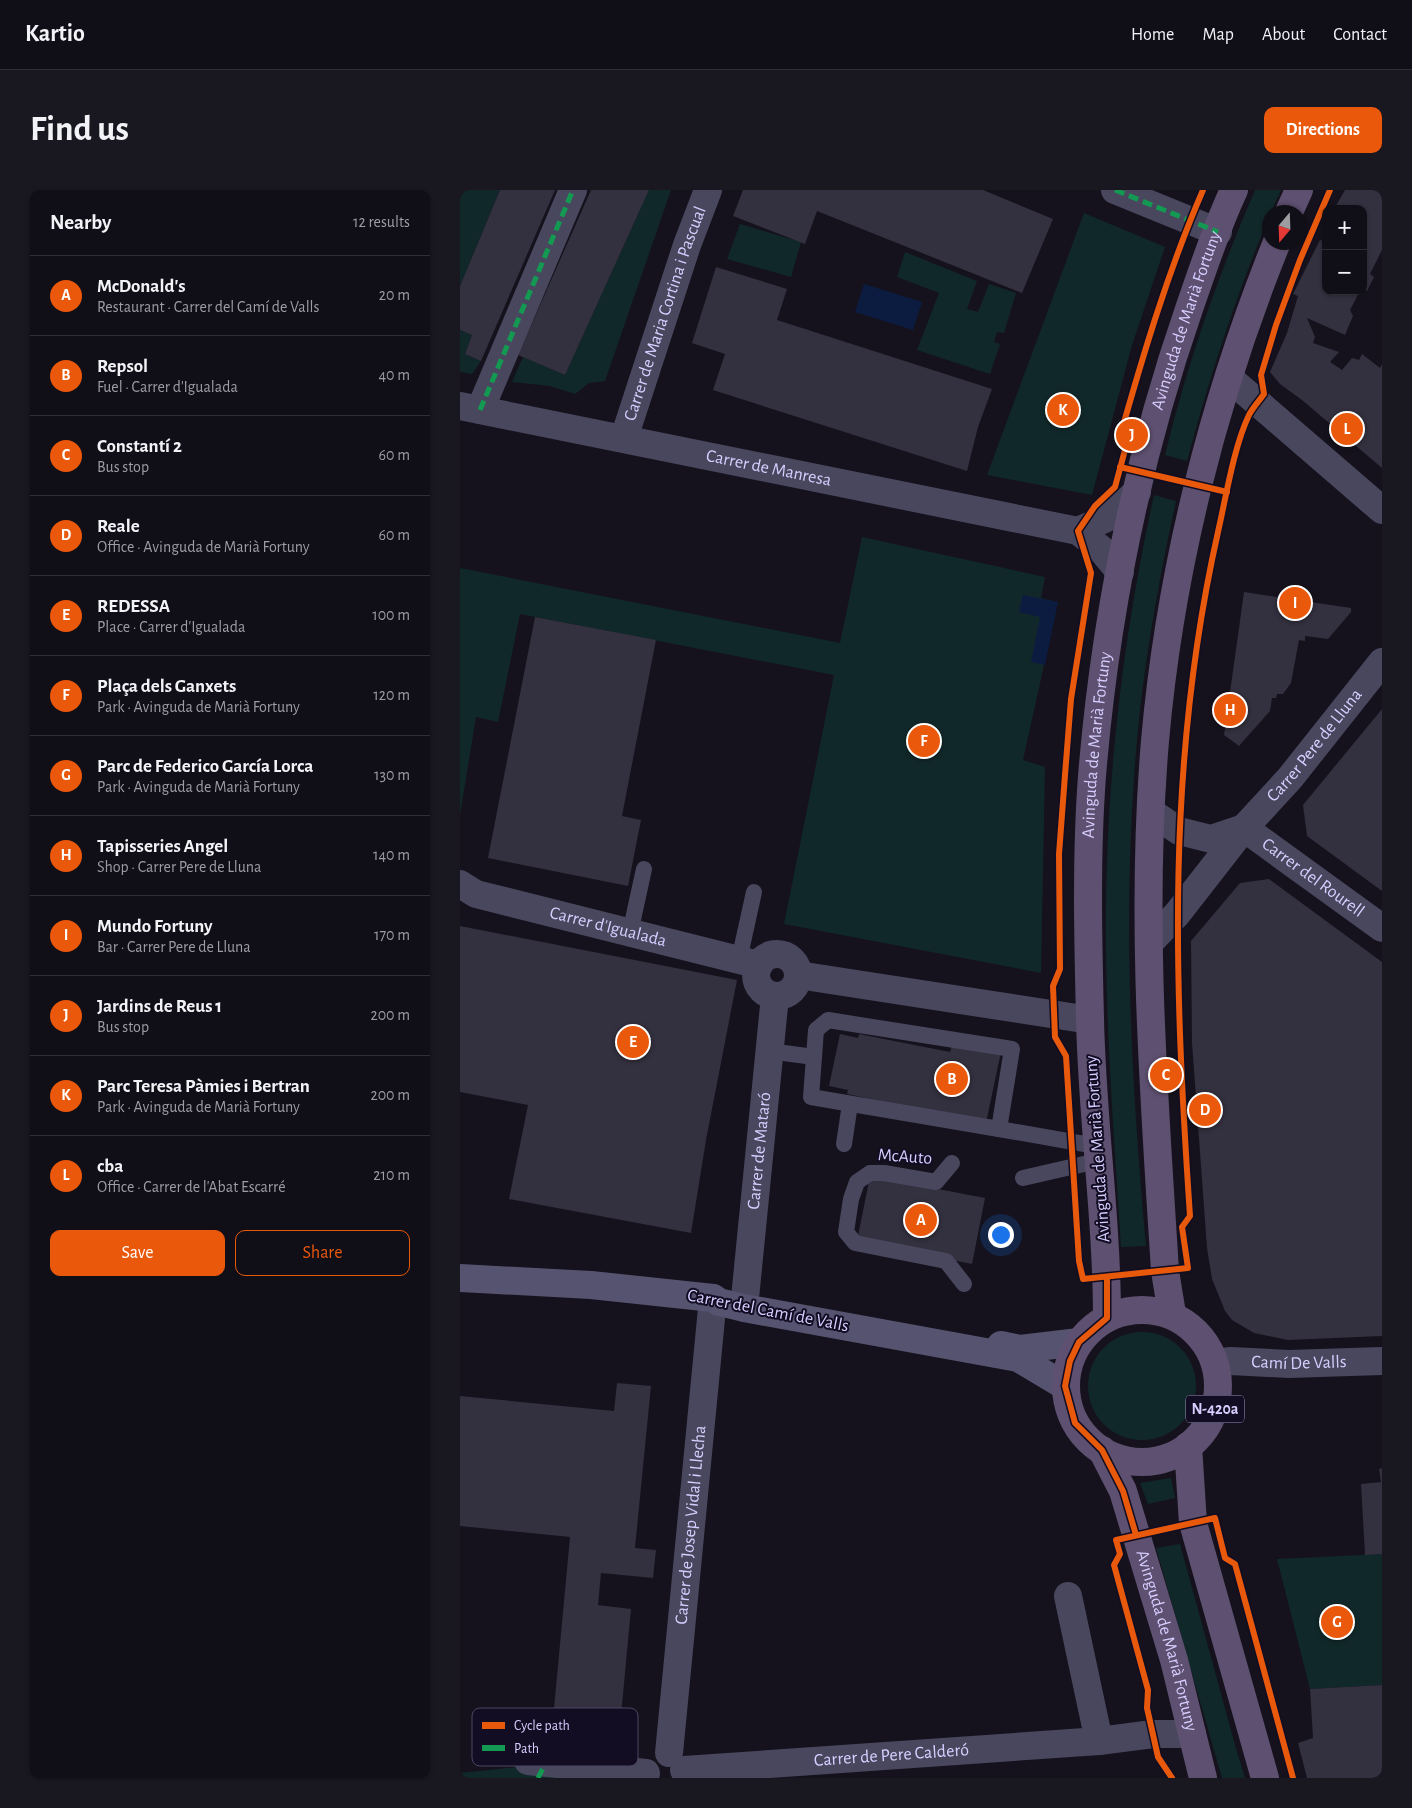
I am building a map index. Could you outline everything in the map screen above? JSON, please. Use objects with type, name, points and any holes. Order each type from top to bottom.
[{"type":"main road","name":"Avinguda de Marià Fortuny","points":[[1107,1318],[1107,1277],[1097,1153],[1090,1020],[1089,873],[1092,779],[1099,709],[1120,572],[1137,492],[1170,364],[1234,190]]},
{"type":"main road","points":[[1292,205],[1299,190]]},
{"type":"main road","points":[[1172,1314],[1165,1271],[1148,994],[1151,812],[1157,721],[1178,580],[1198,485],[1229,378],[1255,298],[1274,250]]},
{"type":"main road","name":"Carrer del Camí de Valls","points":[[460,1278],[591,1285],[713,1298],[730,1293],[745,1301],[1019,1353],[1079,1342]]},
{"type":"main road","name":"N-420a","points":[[1147,1310],[1172,1314],[1193,1330],[1202,1340],[1215,1364],[1218,1394],[1215,1410],[1204,1430],[1188,1446],[1169,1457],[1151,1461],[1134,1461],[1116,1457],[1102,1450],[1075,1422],[1066,1386],[1070,1361],[1079,1342],[1107,1318],[1121,1313],[1147,1310]]},
{"type":"main road","name":"Carrer del Camí de Valls","points":[[1019,1353],[1066,1386]]},
{"type":"main road","name":"N-420a","points":[[1188,1446],[1193,1523],[1265,1778]]},
{"type":"main road","name":"Avinguda de Marià Fortuny","points":[[1102,1450],[1122,1491],[1129,1511],[1174,1660],[1203,1778]]},
{"type":"street","points":[[470,408],[572,190]]},
{"type":"street","name":"Carrer de Maria Cortina i Pascual","points":[[624,438],[687,245],[708,190]]},
{"type":"street","points":[[1115,190],[1218,232]]},
{"type":"street","points":[[1229,378],[1382,510]]},
{"type":"street","name":"Carrer de Manresa","points":[[470,408],[1078,531],[1101,549],[1120,572]]},
{"type":"street","points":[[1078,531],[1109,517],[1137,492]]},
{"type":"street","name":"Carrer Pere de Lluna","points":[[1149,943],[1176,914],[1244,828],[1290,778],[1382,662]]},
{"type":"street","points":[[1151,812],[1179,831],[1211,838],[1244,828]]},
{"type":"street","name":"Carrer del Rourell","points":[[1244,828],[1382,928]]},
{"type":"street","name":"Carrer d'Igualada","points":[[460,884],[476,894],[749,963]]},
{"type":"street","points":[[782,954],[794,962],[798,975],[797,981],[789,992],[775,996],[763,990],[759,985],[749,963],[768,956],[782,954]]},
{"type":"street","points":[[798,975],[1090,1020]]},
{"type":"street","name":"Carrer de Mataró","points":[[745,1301],[775,996]]},
{"type":"street","name":"Carrer de Josep Vidal i Llecha","points":[[679,1767],[713,1298]]},
{"type":"street","name":"Camí De Valls","points":[[1215,1364],[1231,1361],[1289,1364],[1382,1361]]},
{"type":"street","points":[[1068,1596],[1099,1741]]},
{"type":"street","name":"Carrer de Pere Calderó","points":[[679,1767],[1099,1741],[1153,1734],[1192,1734]]},
{"type":"street","points":[[568,1766],[647,1776],[649,1762],[657,1754],[679,1767]]},
{"type":"lane","points":[[630,933],[644,869]]},
{"type":"lane","points":[[749,963],[754,892]]},
{"type":"lane","points":[[999,1129],[1012,1049],[828,1020],[816,1030],[811,1097],[999,1129],[1097,1153]]},
{"type":"lane","points":[[770,1050],[814,1057]]},
{"type":"lane","points":[[844,1144],[850,1104]]},
{"type":"lane","points":[[1023,1178],[1097,1153]]},
{"type":"lane","name":"McAuto","points":[[952,1163],[936,1182],[884,1173],[870,1173],[857,1182],[851,1199],[846,1232],[855,1243],[946,1261],[964,1284]]},
{"type":"green space","points":[[460,190],[500,190],[460,286]]},
{"type":"green space","points":[[649,190],[671,190],[605,381],[589,383],[575,394],[550,386],[512,382],[523,357],[565,375]]},
{"type":"green space","points":[[1255,190],[1281,190],[1275,205],[1262,205],[1262,235],[1229,323],[1187,461],[1165,455],[1193,354],[1228,255]]},
{"type":"green space","points":[[1084,213],[1165,247],[1132,345],[1092,495],[987,475]]},
{"type":"green space","points":[[740,224],[801,242],[791,277],[727,259]]},
{"type":"green space","points":[[905,252],[977,281],[967,309],[978,312],[989,284],[1016,293],[1004,333],[997,332],[994,342],[1000,344],[990,374],[917,350],[939,293],[897,277]]},
{"type":"green space","points":[[460,330],[472,335],[465,354],[481,361],[472,374],[460,372]]},
{"type":"green space","points":[[1154,495],[1176,501],[1156,604],[1140,708],[1131,836],[1129,953],[1133,1071],[1146,1246],[1121,1247],[1108,1025],[1106,893],[1108,836],[1117,722],[1124,665],[1142,551]]},
{"type":"green space","points":[[862,537],[1045,577],[1041,598],[1058,602],[1023,760],[1045,767],[1041,973],[784,924],[834,675],[520,614],[498,722],[476,717],[460,815],[460,568],[840,643]]},
{"type":"green space","points":[[1142,1332],[1163,1336],[1180,1348],[1192,1365],[1196,1386],[1192,1407],[1180,1424],[1163,1436],[1142,1440],[1121,1436],[1104,1424],[1092,1407],[1088,1386],[1092,1365],[1104,1348],[1121,1336]]},
{"type":"green space","points":[[1171,1478],[1175,1498],[1148,1504],[1140,1483]]},
{"type":"green space","points":[[1180,1544],[1245,1778],[1222,1778],[1156,1548]]},
{"type":"green space","points":[[1382,1554],[1382,1685],[1310,1689],[1277,1559]]},
{"type":"green space","points":[[517,1767],[565,1778],[460,1778],[460,1773]]},
{"type":"water","points":[[864,284],[922,302],[913,330],[855,312]]},
{"type":"water","points":[[1023,595],[1058,602],[1045,665],[1031,662],[1040,617],[1019,612]]},
{"type":"building","points":[[500,190],[555,190],[481,361],[465,354],[472,335],[460,330],[460,286]]},
{"type":"building","points":[[591,190],[649,190],[565,375],[518,355]]},
{"type":"building","points":[[743,190],[983,190],[1053,219],[1022,293],[817,211],[805,244],[733,216]]},
{"type":"building","points":[[1345,190],[1382,190],[1382,250],[1370,274],[1374,277],[1367,291],[1367,205],[1336,205]]},
{"type":"building","points":[[1320,240],[1322,241],[1322,295],[1358,295],[1350,310],[1353,316],[1345,335],[1307,318],[1315,337],[1313,343],[1339,352],[1330,362],[1342,370],[1352,358],[1359,360],[1362,354],[1380,368],[1382,364],[1382,468],[1302,400],[1280,384],[1270,372],[1287,333],[1298,296],[1293,294]]},
{"type":"building","points":[[716,267],[787,289],[777,320],[992,389],[978,427],[967,471],[713,390],[725,354],[692,343]]},
{"type":"building","points":[[1244,592],[1351,608],[1351,612],[1328,639],[1305,636],[1305,641],[1299,640],[1291,683],[1283,694],[1277,694],[1276,698],[1272,698],[1270,711],[1239,746],[1224,735]]},
{"type":"building","points":[[535,617],[656,640],[622,816],[641,820],[628,886],[488,858]]},
{"type":"building","points":[[1382,709],[1382,891],[1307,836],[1303,805]]},
{"type":"building","points":[[1269,879],[1382,962],[1382,1336],[1288,1340],[1254,1333],[1232,1320],[1225,1311],[1212,1279],[1207,1248],[1192,1043],[1191,941],[1240,883]]},
{"type":"building","points":[[460,926],[737,980],[706,1140],[691,1233],[509,1199],[528,1105],[460,1092]]},
{"type":"building","points":[[840,1034],[858,1038],[859,1034],[950,1052],[953,1042],[1001,1052],[986,1123],[847,1094],[848,1090],[829,1086]]},
{"type":"building","points":[[870,1176],[985,1198],[972,1264],[857,1241]]},
{"type":"building","points":[[617,1383],[651,1386],[635,1548],[656,1550],[653,1578],[601,1573],[598,1605],[631,1609],[622,1708],[554,1708],[570,1537],[460,1526],[460,1396],[614,1411]]},
{"type":"building","points":[[1382,1468],[1382,1554],[1365,1555],[1361,1484],[1381,1482],[1379,1469]]},
{"type":"building","points":[[1382,1685],[1382,1778],[1307,1778],[1298,1743],[1313,1738],[1310,1689]]},
{"type":"marked path","points":[[480,410],[573,190]]},
{"type":"marked path","points":[[1115,190],[1218,232]]},
{"type":"marked path","points":[[538,1778],[544,1766]]},
{"type":"cycle path","points":[[1203,190],[1178,251],[1137,376],[1119,440],[1125,450],[1115,487],[1095,506],[1078,531],[1091,573],[1071,699],[1059,854],[1060,969],[1053,986],[1055,1037],[1066,1056],[1079,1261],[1083,1279],[1188,1268],[1182,1227],[1190,1216],[1180,1042],[1178,872],[1189,703],[1201,618],[1227,488],[1239,441],[1249,415],[1264,394],[1261,375],[1276,325],[1300,260],[1330,190]]},
{"type":"cycle path","points":[[1120,467],[1227,492]]},
{"type":"cycle path","points":[[1107,1277],[1107,1318],[1079,1342],[1070,1361],[1065,1386],[1075,1423],[1102,1450],[1123,1491],[1136,1535]]},
{"type":"cycle path","points":[[1172,1778],[1158,1757],[1147,1708],[1148,1690],[1114,1565],[1120,1554],[1116,1540],[1215,1518],[1225,1558],[1235,1564],[1293,1778]]},
{"type":"place","name":"Parc Teresa Pàmies i Bertran","points":[[1063,410]]},
{"type":"place","name":"cba","points":[[1347,429]]},
{"type":"place","name":"Jardins de Reus 1","points":[[1132,435]]},
{"type":"place","name":"Mundo Fortuny","points":[[1295,603]]},
{"type":"place","name":"Tapisseries Angel","points":[[1230,710]]},
{"type":"place","name":"Plaça dels Ganxets","points":[[924,741]]},
{"type":"place","name":"REDESSA","points":[[633,1042]]},
{"type":"place","name":"Constantí 2","points":[[1166,1075]]},
{"type":"place","name":"Repsol","points":[[952,1079]]},
{"type":"place","name":"Reale","points":[[1205,1110]]},
{"type":"place","name":"McDonald's","points":[[921,1220]]},
{"type":"place","name":"Parc de Federico García Lorca","points":[[1337,1622]]}]
